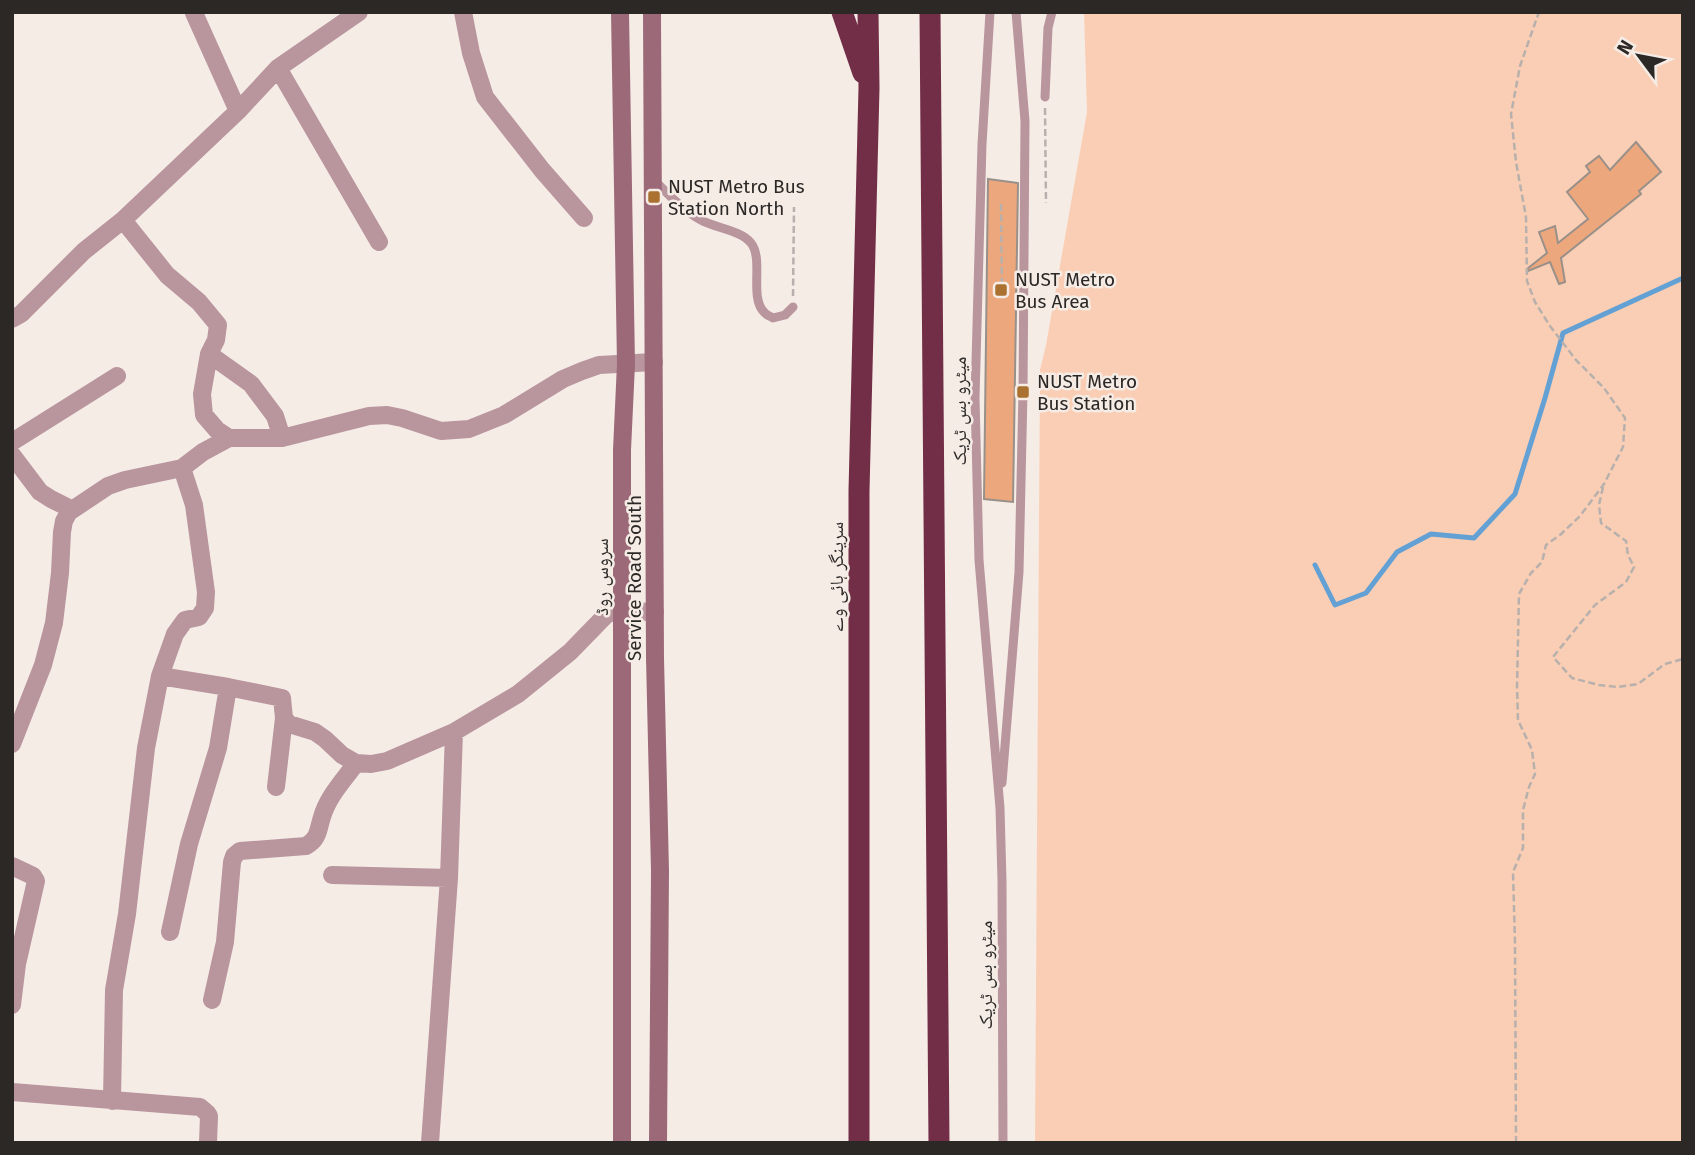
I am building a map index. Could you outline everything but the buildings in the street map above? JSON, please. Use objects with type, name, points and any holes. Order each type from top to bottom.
[{"type":"highway","points":[[842,12],[869,88]]},
{"type":"highway","name":"سرینگر ہائی وے","points":[[859,1143],[859,491],[869,88],[868,12]]},
{"type":"highway","points":[[930,12],[939,1143]]},
{"type":"main road","name":"سروس روڈ","points":[[620,12],[626,364],[622,450],[622,1143]]},
{"type":"main road","name":"Service Road South","points":[[652,12],[654,519],[660,871],[658,1143]]},
{"type":"main road","points":[[622,523],[654,519]]},
{"type":"street","points":[[12,319],[21,314],[84,251],[123,220],[238,111],[278,68],[359,12]]},
{"type":"street","points":[[463,12],[471,53],[485,97],[542,170],[584,218]]},
{"type":"street","points":[[194,13],[238,111]]},
{"type":"street","points":[[278,68],[379,242]]},
{"type":"street","points":[[123,220],[167,275],[199,302],[218,325],[216,340],[209,354],[202,394],[204,415],[217,430],[229,438]]},
{"type":"street","points":[[209,354],[251,384],[275,416],[282,438]]},
{"type":"street","points":[[13,739],[43,665],[54,623],[64,522],[69,512],[108,486],[182,468],[203,452],[229,438],[282,438],[369,416],[387,415],[441,431],[470,429],[504,415],[563,379],[582,371],[599,365],[654,362]]},
{"type":"street","points":[[12,442],[117,376]]},
{"type":"street","points":[[12,455],[40,492],[67,507]]},
{"type":"street","points":[[112,1101],[114,990],[127,915],[146,748],[160,676],[176,634],[185,620],[199,617],[205,608],[206,592],[194,505],[182,468]]},
{"type":"street","points":[[284,718],[293,727],[315,732],[356,763],[387,761],[454,732],[518,694],[570,652],[607,614],[622,611],[655,612]]},
{"type":"street","points":[[160,676],[282,698],[284,718],[276,787]]},
{"type":"street","points":[[170,932],[189,844],[218,748],[228,687]]},
{"type":"street","points":[[430,1143],[449,878],[454,732]]},
{"type":"street","points":[[212,1000],[225,942],[234,856],[240,851],[306,846],[313,842],[329,799],[356,763]]},
{"type":"street","points":[[12,866],[33,876],[36,881],[17,964],[12,1005]]},
{"type":"street","points":[[332,875],[449,878]]},
{"type":"street","points":[[12,1092],[200,1107],[209,1116],[208,1143]]},
{"type":"lane","name":"میٹرو بس ٹریک","points":[[990,12],[982,144],[975,398],[979,560],[1000,808],[1003,1143]]},
{"type":"lane","name":"میٹرو بس ٹریک","points":[[1000,808],[1019,572],[1023,420],[1025,121],[1016,12]]},
{"type":"lane","points":[[1045,97],[1048,28],[1052,12]]},
{"type":"lane","points":[[653,180],[686,211],[702,221],[740,235],[751,243],[759,302],[764,313],[773,318],[785,315],[793,307]]},
{"type":"path","points":[[1516,1143],[1513,872],[1522,848],[1523,810],[1535,774],[1532,750],[1518,720],[1519,594],[1531,573],[1542,562],[1546,544],[1580,516],[1604,484],[1623,447],[1625,418],[1604,388],[1576,360],[1550,326],[1535,302],[1527,281],[1526,217],[1511,114],[1520,66],[1539,12]]},
{"type":"path","points":[[1045,97],[1046,203]]},
{"type":"path","points":[[1001,204],[1002,299]]},
{"type":"path","points":[[793,307],[794,207]]},
{"type":"path","points":[[1604,484],[1599,505],[1601,523],[1626,541],[1628,555],[1634,567],[1626,582],[1595,605],[1553,657],[1572,678],[1617,687],[1638,684],[1665,664],[1683,659]]},
{"type":"shaded area","points":[[1084,12],[1683,12],[1683,1143],[1035,1143],[1040,370],[1087,112]]},
{"type":"waterway","points":[[1315,565],[1335,605],[1366,593],[1397,552],[1431,534],[1474,538],[1515,494],[1563,333],[1683,278]]},
{"type":"place","name":"NUST Metro Bus Station North","points":[[654,197]]},
{"type":"place","name":"NUST Metro Bus Area","points":[[1001,290]]},
{"type":"place","name":"NUST Metro Bus Station","points":[[1023,392]]}]
